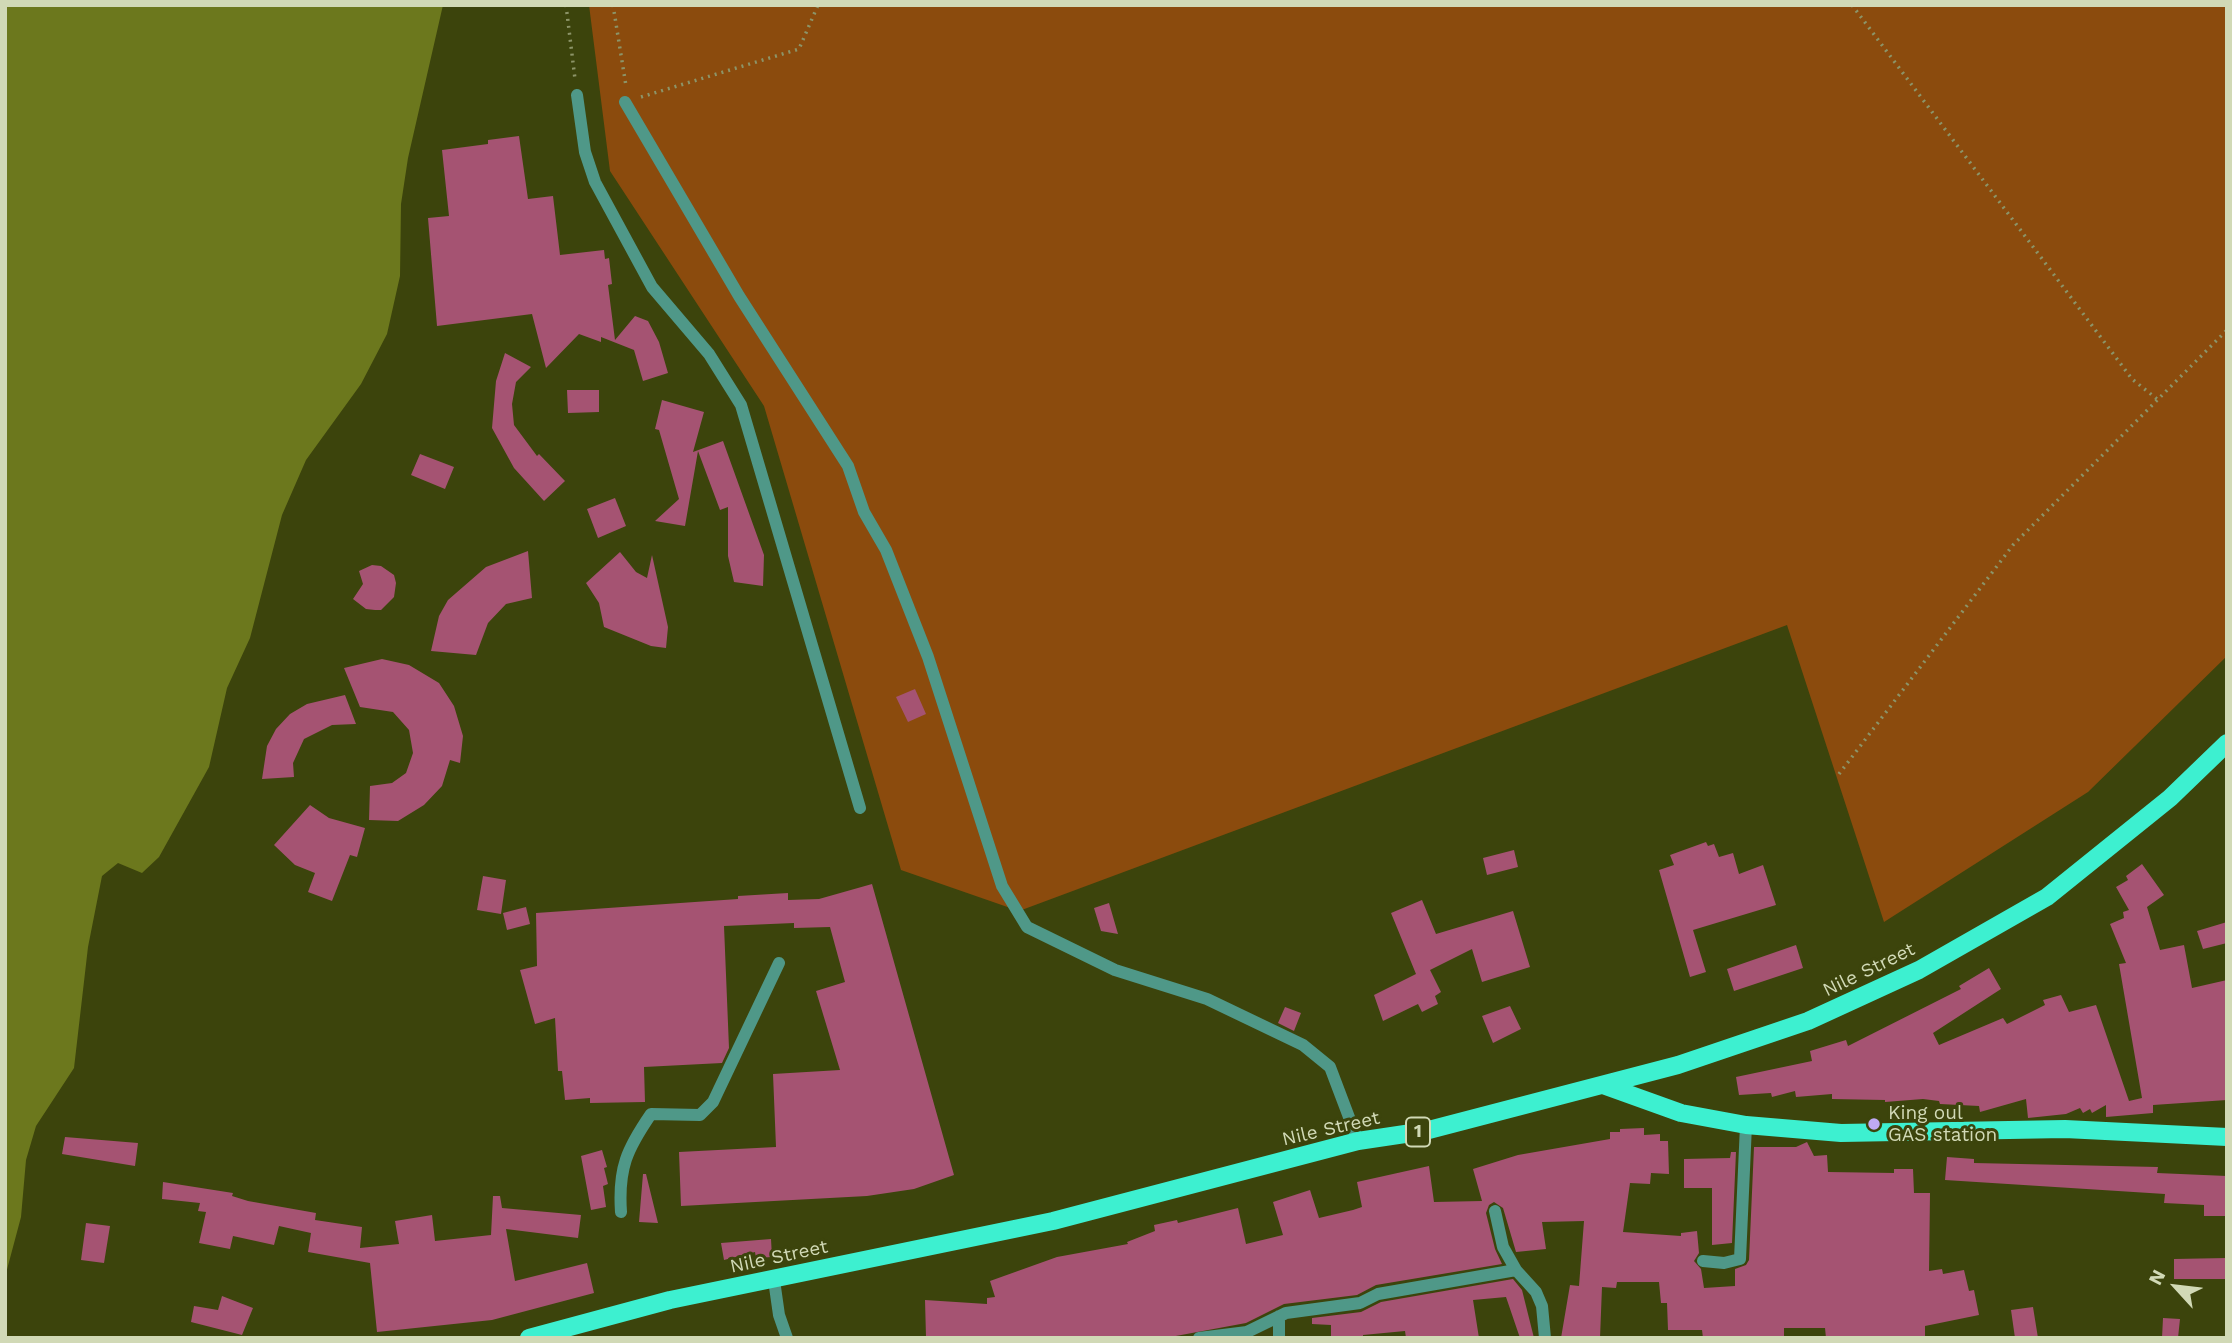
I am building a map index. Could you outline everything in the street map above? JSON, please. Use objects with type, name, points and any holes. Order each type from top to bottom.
[{"type":"main road","name":"Nile Street","points":[[528,1338],[670,1300],[1053,1221],[1358,1141],[1425,1131],[1678,1065],[1808,1021],[1877,991],[1978,938],[2047,897],[2112,848],[2170,798],[2227,743]]},
{"type":"main road","points":[[1603,1085],[1681,1113],[1746,1125],[1841,1133],[2065,1129],[2227,1136]]},
{"type":"street","points":[[577,95],[585,152],[595,183],[652,287],[709,354],[741,405],[860,808]]},
{"type":"street","points":[[625,102],[738,296],[848,466],[863,512],[886,550],[928,657],[1002,886],[1027,927],[1115,970],[1207,999],[1303,1045],[1330,1067],[1358,1141]]},
{"type":"street","points":[[621,1212],[621,1166],[631,1143],[651,1114],[700,1115],[713,1102],[779,963]]},
{"type":"street","points":[[1703,1261],[1724,1263],[1740,1259],[1746,1125]]},
{"type":"street","points":[[1495,1211],[1503,1247],[1516,1270],[1536,1292],[1542,1306],[1545,1338]]},
{"type":"street","points":[[1199,1338],[1247,1332],[1279,1316],[1360,1303],[1378,1294],[1516,1270]]},
{"type":"street","points":[[774,1280],[779,1315],[787,1338]]},
{"type":"street","points":[[1279,1316],[1279,1338]]},
{"type":"path","points":[[566,5],[577,95]]},
{"type":"path","points":[[612,5],[626,81],[625,102],[799,49],[818,5]]},
{"type":"path","points":[[1852,5],[2132,379],[2157,399]]},
{"type":"path","points":[[1839,774],[2013,545],[2227,330]]},
{"type":"shaded area","points":[[5,5],[443,5],[408,158],[401,204],[400,276],[387,334],[361,384],[306,460],[282,515],[250,638],[227,688],[209,767],[159,857],[142,873],[118,863],[102,876],[88,947],[74,1068],[36,1126],[26,1160],[21,1217],[5,1277]]},
{"type":"shaded area","points":[[589,5],[2227,5],[2227,656],[2088,792],[1884,922],[1787,625],[1019,911],[901,870],[764,406],[610,171]]},
{"type":"building","points":[[519,136],[528,199],[553,196],[560,255],[604,250],[605,259],[609,258],[612,284],[608,285],[615,340],[635,316],[648,321],[659,342],[668,373],[643,381],[634,350],[601,337],[601,342],[579,334],[546,368],[532,314],[437,326],[428,218],[449,216],[442,150],[488,144],[488,140]]},
{"type":"building","points":[[505,353],[531,367],[516,382],[512,404],[514,425],[537,456],[539,454],[565,481],[544,501],[514,468],[492,428],[496,381]]},
{"type":"building","points":[[567,390],[599,390],[599,412],[568,413]]},
{"type":"building","points":[[662,400],[704,412],[693,452],[723,441],[764,555],[763,586],[734,582],[728,556],[728,507],[720,510],[698,451],[685,526],[655,521],[679,499],[659,430],[655,429]]},
{"type":"building","points":[[420,454],[454,467],[445,489],[411,475]]},
{"type":"building","points":[[615,498],[626,526],[598,538],[587,509]]},
{"type":"building","points":[[528,551],[532,598],[506,604],[488,623],[476,655],[431,651],[439,616],[448,600],[486,567]]},
{"type":"building","points":[[620,552],[636,572],[647,578],[652,555],[668,627],[666,648],[651,646],[604,627],[599,603],[586,583]]},
{"type":"building","points":[[372,565],[381,566],[394,575],[396,583],[394,597],[381,610],[366,609],[353,599],[363,584],[359,571]]},
{"type":"building","points":[[382,659],[409,665],[439,683],[454,706],[463,736],[460,763],[450,760],[442,786],[424,805],[398,821],[369,820],[370,786],[392,783],[406,773],[413,753],[409,730],[393,712],[360,707],[344,668]]},
{"type":"building","points":[[915,689],[926,714],[908,722],[896,697]]},
{"type":"building","points":[[345,695],[356,724],[332,725],[304,739],[293,763],[294,777],[262,779],[267,746],[276,729],[290,714],[307,704]]},
{"type":"building","points":[[310,805],[329,818],[365,828],[357,857],[350,855],[332,901],[308,892],[315,873],[295,865],[274,845]]},
{"type":"building","points":[[1706,842],[1708,846],[1714,844],[1719,857],[1733,853],[1739,874],[1763,865],[1776,905],[1693,930],[1706,972],[1690,977],[1659,870],[1674,865],[1670,855]]},
{"type":"building","points":[[1514,850],[1518,867],[1487,875],[1483,858]]},
{"type":"building","points":[[2142,864],[2164,895],[2147,907],[2160,950],[2184,945],[2192,988],[2227,980],[2227,1100],[2153,1105],[2153,1113],[2106,1117],[2106,1105],[2092,1113],[2090,1109],[2083,1113],[2080,1108],[2066,1114],[2028,1118],[2026,1099],[1980,1112],[1979,1106],[1940,1104],[1939,1101],[1923,1099],[1885,1102],[1832,1099],[1832,1094],[1796,1097],[1795,1091],[1772,1097],[1771,1093],[1739,1095],[1736,1077],[1812,1061],[1810,1051],[1846,1040],[1848,1046],[1961,989],[1959,986],[1989,968],[2001,989],[1933,1033],[1939,1045],[2003,1018],[2007,1024],[2045,1005],[2043,1000],[2061,995],[2069,1012],[2096,1005],[2129,1101],[2142,1098],[2119,964],[2126,963],[2110,924],[2124,918],[2123,912],[2129,910],[2116,887],[2128,880],[2126,876]]},
{"type":"building","points":[[483,876],[506,880],[501,914],[477,910]]},
{"type":"building","points":[[872,884],[954,1175],[914,1189],[867,1196],[681,1206],[679,1152],[776,1147],[773,1074],[840,1070],[816,991],[845,982],[830,927],[794,928],[794,923],[724,926],[729,1048],[722,1063],[644,1067],[645,1102],[590,1103],[590,1098],[565,1100],[562,1071],[558,1071],[555,1018],[535,1024],[520,970],[537,966],[536,913],[788,893],[788,900],[819,899]]},
{"type":"building","points":[[1422,900],[1436,934],[1513,911],[1530,967],[1482,982],[1472,949],[1430,970],[1441,992],[1435,996],[1438,1004],[1422,1012],[1418,1004],[1383,1021],[1374,995],[1416,974],[1391,913]]},
{"type":"building","points":[[1109,903],[1118,934],[1101,931],[1094,908]]},
{"type":"building","points":[[526,907],[530,924],[507,930],[503,913]]},
{"type":"building","points":[[2227,922],[2227,943],[2203,949],[2197,931]]},
{"type":"building","points":[[1796,945],[1803,968],[1734,991],[1727,969]]},
{"type":"building","points":[[1510,1006],[1521,1029],[1493,1043],[1482,1016]]},
{"type":"building","points":[[1285,1007],[1301,1013],[1294,1031],[1278,1023]]},
{"type":"building","points":[[1644,1128],[1644,1135],[1660,1134],[1660,1141],[1668,1141],[1669,1174],[1651,1173],[1650,1184],[1630,1183],[1623,1232],[1681,1236],[1681,1233],[1697,1231],[1699,1253],[1694,1261],[1701,1269],[1704,1288],[1735,1286],[1735,1269],[1746,1265],[1749,1260],[1754,1147],[1796,1147],[1807,1142],[1814,1156],[1827,1155],[1828,1172],[1894,1173],[1894,1169],[1913,1169],[1914,1193],[1930,1193],[1929,1271],[1942,1269],[1943,1274],[1964,1270],[1969,1291],[1974,1290],[1979,1315],[1925,1326],[1925,1336],[1826,1338],[1825,1328],[1784,1328],[1784,1338],[1703,1338],[1702,1330],[1668,1330],[1667,1303],[1661,1303],[1659,1282],[1617,1282],[1616,1288],[1602,1287],[1600,1338],[1561,1338],[1570,1285],[1579,1286],[1584,1221],[1542,1222],[1546,1249],[1516,1252],[1503,1208],[1494,1202],[1489,1205],[1486,1213],[1495,1249],[1502,1264],[1376,1285],[1357,1295],[1284,1304],[1246,1323],[1165,1338],[926,1337],[925,1300],[987,1304],[987,1298],[995,1297],[990,1281],[1057,1257],[1128,1244],[1127,1242],[1155,1231],[1154,1225],[1177,1220],[1178,1223],[1238,1208],[1246,1244],[1283,1235],[1273,1202],[1310,1190],[1319,1218],[1362,1207],[1357,1182],[1429,1166],[1434,1202],[1482,1201],[1473,1169],[1518,1155],[1610,1139],[1610,1132],[1620,1132],[1620,1129]]},
{"type":"building","points":[[65,1137],[138,1143],[135,1166],[62,1154]]},
{"type":"building","points":[[602,1150],[607,1167],[604,1168],[608,1184],[603,1186],[606,1207],[591,1210],[581,1156]]},
{"type":"building","points":[[1731,1152],[1736,1152],[1732,1243],[1712,1245],[1712,1188],[1684,1188],[1684,1159],[1730,1158]]},
{"type":"building","points":[[1947,1157],[1974,1159],[1974,1163],[2158,1167],[2157,1173],[2227,1176],[2227,1216],[2204,1216],[2204,1205],[2164,1203],[2165,1194],[1945,1180]]},
{"type":"building","points":[[643,1174],[646,1174],[658,1223],[639,1222]]},
{"type":"building","points":[[163,1182],[233,1193],[232,1196],[248,1201],[316,1213],[315,1220],[362,1227],[360,1248],[399,1244],[395,1221],[432,1215],[435,1241],[491,1235],[493,1196],[500,1196],[502,1208],[581,1215],[578,1238],[506,1229],[515,1281],[587,1263],[594,1293],[492,1320],[377,1332],[370,1263],[308,1252],[311,1233],[279,1226],[274,1245],[233,1236],[230,1249],[199,1243],[206,1212],[198,1211],[200,1203],[162,1199]]},
{"type":"building","points":[[86,1223],[110,1226],[104,1263],[81,1260]]},
{"type":"building","points":[[771,1239],[772,1257],[756,1258],[755,1252],[724,1260],[721,1243]]},
{"type":"building","points":[[2227,1258],[2227,1279],[2174,1279],[2174,1259]]},
{"type":"building","points":[[1513,1279],[1522,1290],[1534,1338],[1520,1338],[1506,1297],[1473,1300],[1479,1338],[1406,1338],[1405,1331],[1363,1335],[1363,1338],[1331,1338],[1331,1325],[1312,1324],[1312,1318],[1361,1312],[1381,1302]]},
{"type":"building","points":[[222,1296],[253,1308],[242,1335],[191,1322],[194,1306],[218,1310]]},
{"type":"building","points":[[2033,1307],[2038,1338],[2015,1338],[2011,1310]]},
{"type":"building","points":[[2163,1318],[2180,1319],[2178,1338],[2162,1338]]},
{"type":"place","name":"King oul GAS station","points":[[1874,1124]]}]
